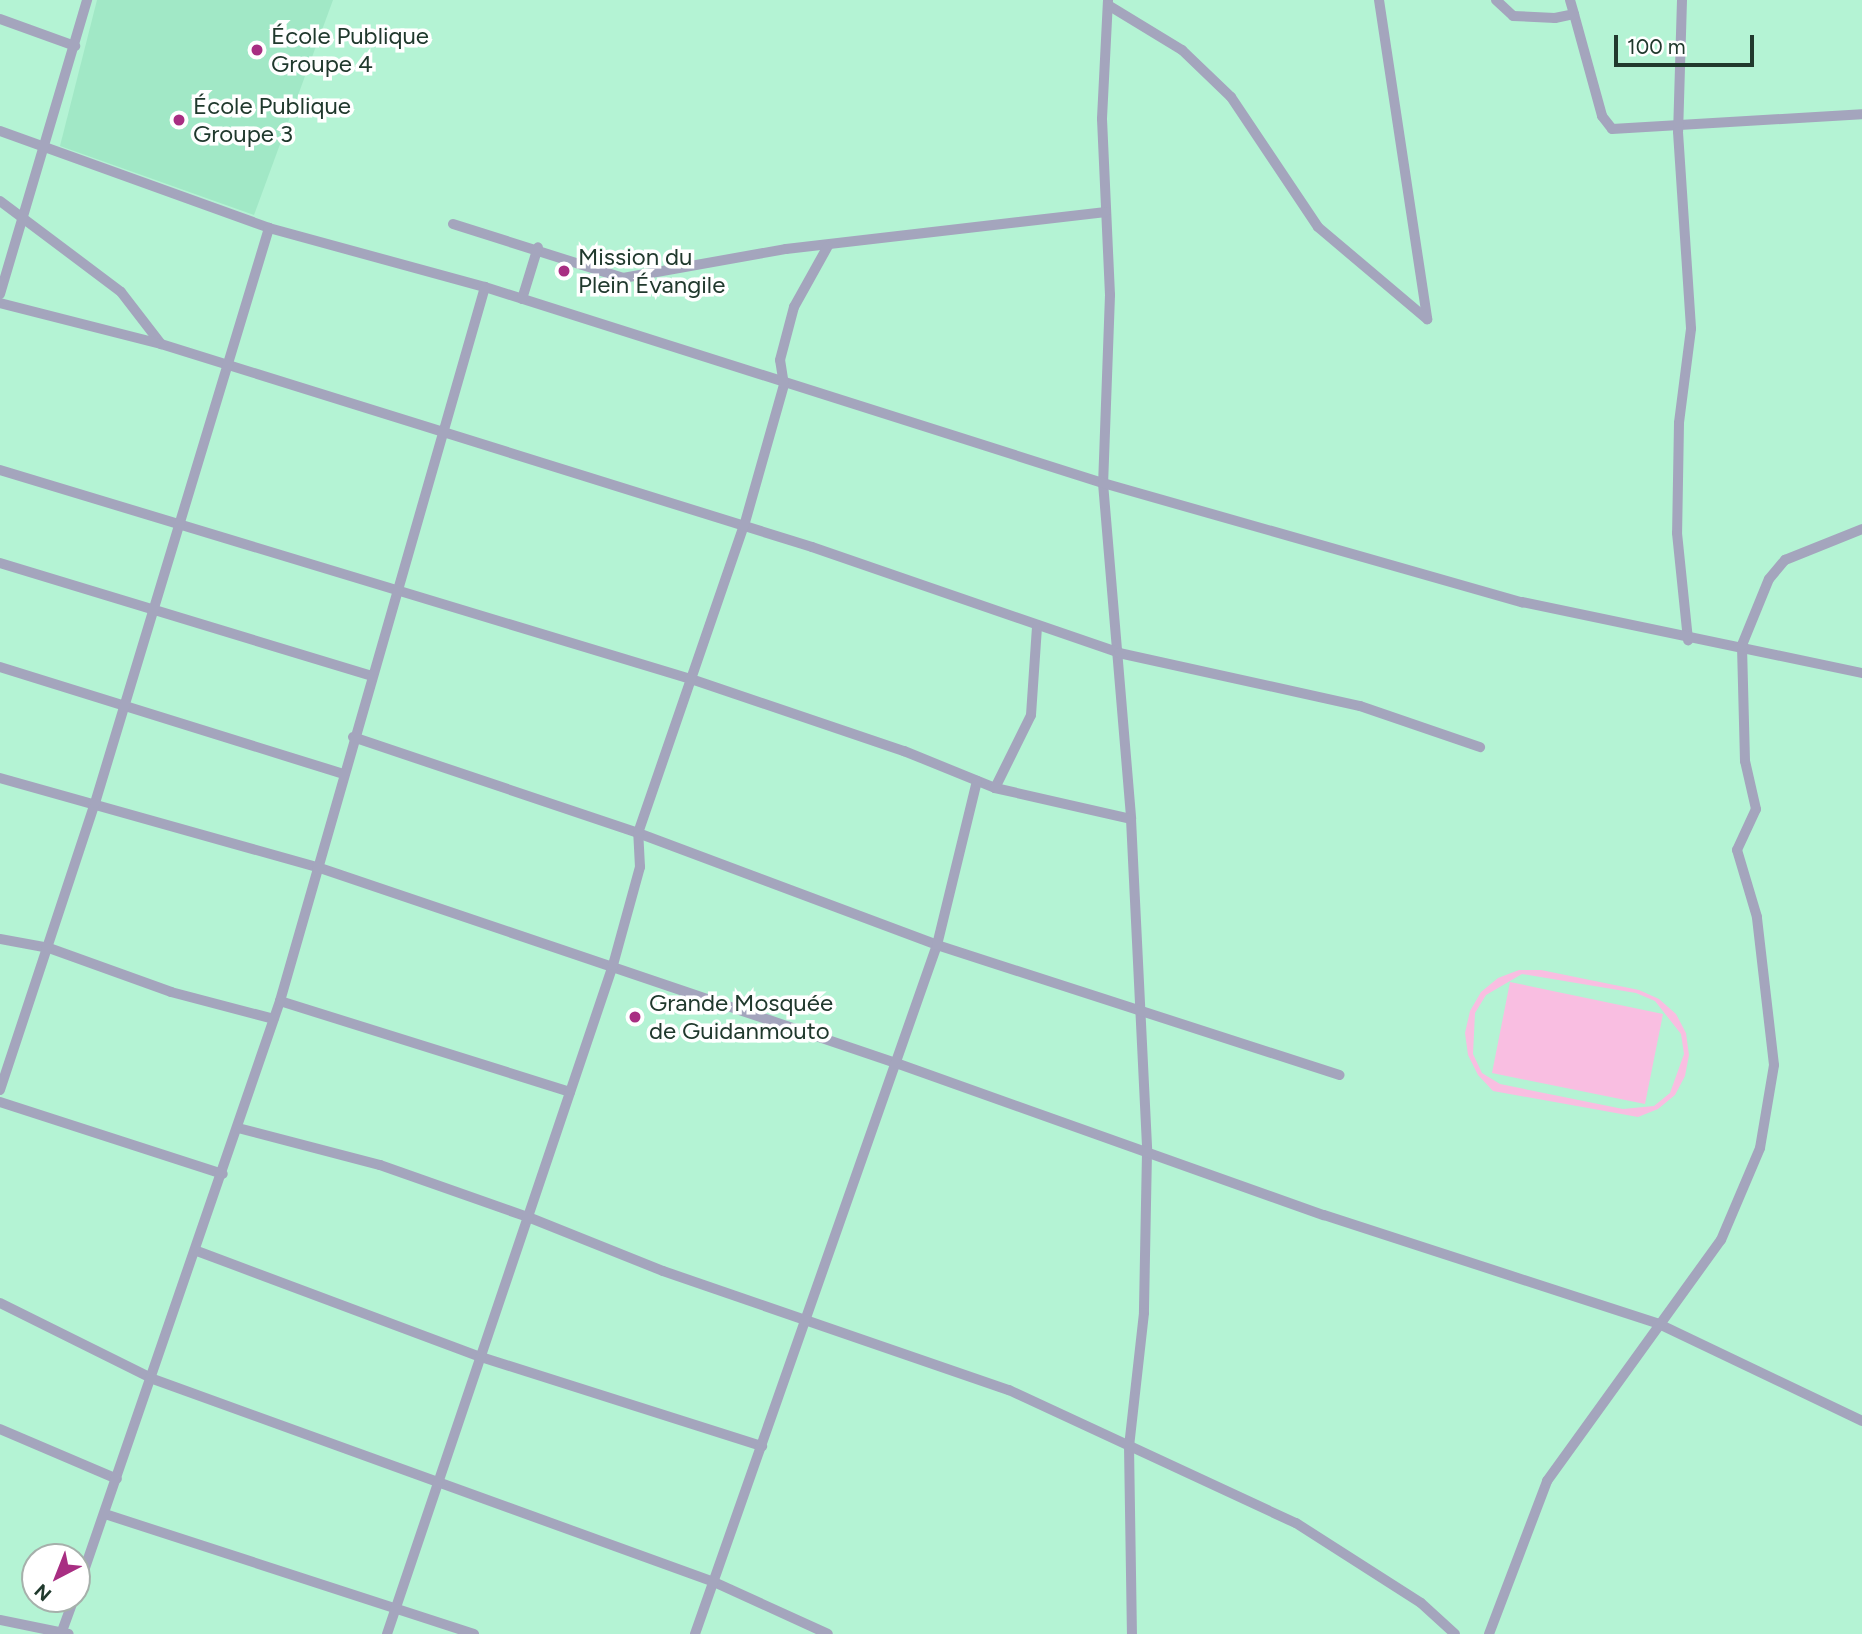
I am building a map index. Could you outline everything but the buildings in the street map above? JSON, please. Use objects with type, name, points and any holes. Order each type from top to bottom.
[{"type":"street","points":[[0,294],[87,0]]},
{"type":"street","points":[[1132,1634],[1129,1446],[1144,1313],[1147,1152],[1131,819],[1104,483],[1110,295],[1102,119],[1108,3],[1182,50],[1231,97],[1318,227],[1427,319],[1379,0]]},
{"type":"street","points":[[1496,0],[1513,16],[1555,18],[1574,14]]},
{"type":"street","points":[[1570,0],[1607,126],[1862,114]]},
{"type":"street","points":[[1682,0],[1679,122],[1690,329],[1679,423],[1677,533],[1688,640]]},
{"type":"street","points":[[0,19],[75,46]]},
{"type":"street","points":[[0,131],[269,228],[485,287],[784,385],[1104,483],[1522,603],[1688,640],[1742,645],[1862,673]]},
{"type":"street","points":[[0,201],[121,292],[161,344]]},
{"type":"street","points":[[453,224],[538,247],[623,278],[786,249],[1106,212]]},
{"type":"street","points":[[0,1090],[96,803],[269,228]]},
{"type":"street","points":[[387,1634],[435,1482],[481,1357],[613,965],[640,867],[638,833],[694,680],[744,526],[784,385],[780,360],[794,307],[828,246]]},
{"type":"street","points":[[522,299],[538,247]]},
{"type":"street","points":[[91,1551],[197,1251],[280,1001],[353,737],[485,287]]},
{"type":"street","points":[[0,303],[161,344],[229,368],[744,526],[1037,628],[1119,653],[1360,706],[1480,747]]},
{"type":"street","points":[[0,470],[694,680],[904,751],[995,788],[1131,819]]},
{"type":"street","points":[[1489,1634],[1548,1481],[1721,1240],[1760,1148],[1774,1065],[1757,917],[1737,850],[1756,809],[1745,761],[1742,645],[1769,579],[1785,560],[1862,529]]},
{"type":"street","points":[[0,563],[155,607],[371,676]]},
{"type":"street","points":[[995,788],[1031,715],[1037,628]]},
{"type":"street","points":[[0,667],[343,774]]},
{"type":"street","points":[[353,737],[638,833],[937,945],[1140,1008],[1340,1075]]},
{"type":"street","points":[[0,778],[317,867],[613,965],[1147,1152],[1659,1324],[1862,1421]]},
{"type":"street","points":[[695,1634],[937,945],[977,781]]},
{"type":"street","points":[[0,939],[49,948],[171,992],[274,1019]]},
{"type":"street","points":[[280,1001],[570,1092]]},
{"type":"street","points":[[0,1102],[222,1174]]},
{"type":"street","points":[[238,1128],[380,1165],[528,1217],[663,1272],[1009,1390],[1296,1523],[1422,1603],[1455,1634]]},
{"type":"street","points":[[197,1251],[481,1357],[762,1446]]},
{"type":"street","points":[[0,1303],[153,1379],[714,1582],[828,1634]]},
{"type":"street","points":[[0,1429],[117,1479]]},
{"type":"street","points":[[104,1514],[474,1634]]},
{"type":"street","points":[[0,1620],[64,1633],[70,1613]]},
{"type":"shaded area","name":"École Publique Groupe 3","points":[[97,0],[333,0],[254,215],[60,146]]},
{"type":"shaded area","points":[[1519,970],[1541,970],[1639,990],[1659,999],[1676,1014],[1686,1033],[1689,1055],[1685,1076],[1675,1095],[1658,1109],[1638,1117],[1493,1091],[1478,1075],[1468,1055],[1465,1033],[1470,1011],[1481,992],[1498,978]],"holes":[[[1522,974],[1636,993],[1655,1001],[1681,1034],[1684,1054],[1670,1093],[1654,1106],[1623,1109],[1500,1084],[1482,1073],[1473,1054],[1475,1013],[1486,995]]]},
{"type":"shaded area","points":[[1510,982],[1663,1014],[1645,1104],[1492,1073]]},
{"type":"place","name":"École Publique Groupe 4","points":[[257,50]]},
{"type":"place","name":"École Publique Groupe 3","points":[[179,120]]},
{"type":"place","name":"Mission du Plein Évangile","points":[[564,271]]},
{"type":"place","name":"Grande Mosquée de Guidanmouto","points":[[635,1017]]}]
